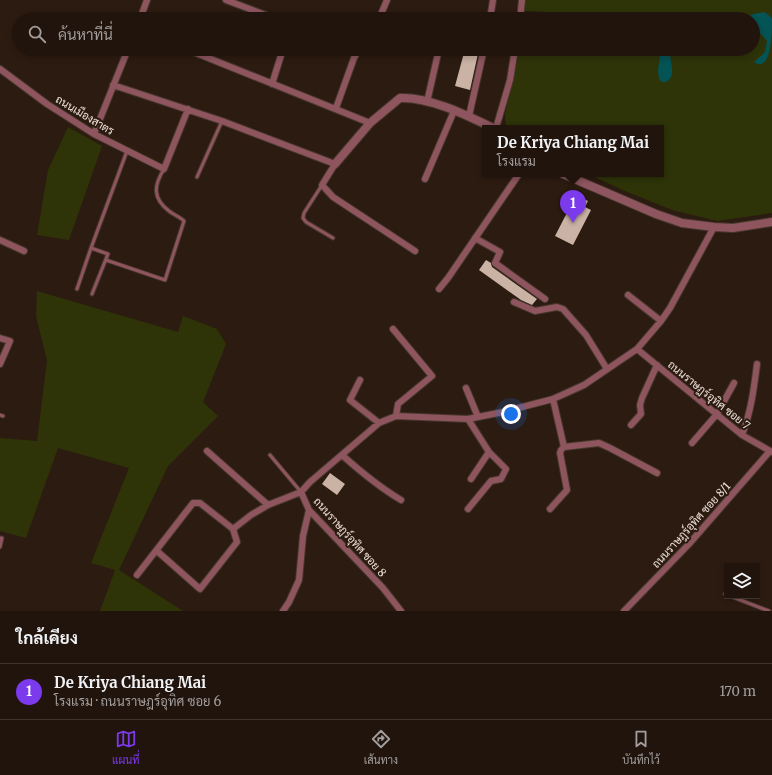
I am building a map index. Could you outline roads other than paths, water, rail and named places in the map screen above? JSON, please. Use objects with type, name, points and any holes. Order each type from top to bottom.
[{"type":"street","points":[[143,12],[147,0]]},
{"type":"street","points":[[226,0],[258,12]]},
{"type":"street","points":[[382,12],[387,0]]},
{"type":"street","points":[[491,12],[493,0]]},
{"type":"street","points":[[521,12],[522,0]]},
{"type":"street","points":[[94,134],[125,56]]},
{"type":"street","points":[[203,56],[336,108],[370,123]]},
{"type":"street","points":[[272,84],[281,56]]},
{"type":"street","points":[[336,108],[355,56]]},
{"type":"street","points":[[427,102],[438,56]]},
{"type":"street","points":[[469,116],[482,56]]},
{"type":"street","points":[[495,125],[510,80],[514,56]]},
{"type":"street","name":"ถนนเมืองสาตร","points":[[0,69],[47,104],[94,134],[164,169]]},
{"type":"street","points":[[113,85],[222,121],[335,164]]},
{"type":"street","points":[[415,251],[333,196],[322,185],[335,164],[370,123],[400,98],[415,99],[427,102],[469,116],[488,125]]},
{"type":"street","points":[[164,169],[188,110]]},
{"type":"street","points":[[425,179],[454,111]]},
{"type":"street","points":[[439,289],[517,177]]},
{"type":"street","points":[[570,177],[682,223],[733,228],[772,222]]},
{"type":"street","name":"ถนนราษฎร์อุทิศ ซอย 8","points":[[401,611],[382,588],[309,510],[301,492],[310,482],[379,423],[396,416],[478,417],[553,399],[584,385],[637,349],[661,321],[670,308],[714,227]]},
{"type":"street","points":[[475,238],[500,252],[496,263],[545,299]]},
{"type":"street","points":[[0,240],[24,251]]},
{"type":"street","points":[[628,295],[661,321]]},
{"type":"street","points":[[514,302],[535,311],[557,307],[563,309],[586,335],[607,369]]},
{"type":"street","points":[[393,329],[432,376],[398,404],[396,416]]},
{"type":"street","points":[[0,338],[10,341],[0,364]]},
{"type":"street","name":"ถนนราษฎร์อุทิศ ซอย 7","points":[[637,349],[742,435],[771,451]]},
{"type":"street","points":[[742,435],[750,408],[757,364]]},
{"type":"street","points":[[631,425],[641,414],[640,405],[642,398],[657,365]]},
{"type":"street","points":[[360,380],[350,400],[379,423]]},
{"type":"street","points":[[692,443],[717,414],[734,383]]},
{"type":"street","points":[[466,388],[478,417]]},
{"type":"street","points":[[553,399],[564,447]]},
{"type":"street","points":[[468,418],[490,452],[505,468],[505,472],[499,480],[490,481],[468,509]]},
{"type":"street","points":[[550,509],[567,490],[560,452],[564,447],[599,443],[657,473]]},
{"type":"street","points":[[207,451],[268,505]]},
{"type":"street","name":"ถนนราษฎร์อุทิศ ซอย 8/1","points":[[624,611],[689,544],[771,451]]},
{"type":"street","points":[[471,479],[490,452]]},
{"type":"street","points":[[342,455],[378,486],[401,500]]},
{"type":"street","points":[[233,529],[251,515],[268,505],[301,492]]},
{"type":"street","points":[[137,575],[193,503],[200,503],[233,529],[237,542],[200,589],[157,551]]},
{"type":"street","points":[[283,611],[289,602],[299,580],[303,536],[309,510]]},
{"type":"lane","points":[[197,177],[222,121]]},
{"type":"lane","points":[[77,289],[128,151]]},
{"type":"lane","points":[[106,260],[165,280],[184,221],[181,217],[169,211],[160,202],[156,189],[157,182],[164,169]]},
{"type":"lane","points":[[322,185],[304,213],[303,218],[306,222],[333,238]]},
{"type":"lane","points":[[91,248],[108,254],[92,294]]},
{"type":"lane","points":[[270,455],[301,492]]},
{"type":"lane","points":[[0,538],[2,538],[0,547]]},
{"type":"lane","points":[[738,599],[769,611]]},
{"type":"water","points":[[764,12],[772,19],[771,40],[768,57],[760,64],[754,62],[765,52],[767,41],[760,33],[760,13]]},
{"type":"water","points":[[660,56],[670,56],[672,75],[670,79],[666,82],[662,82],[659,79],[658,70]]},
{"type":"place","name":"De Kriya Chiang Mai","points":[[573,223]]}]
